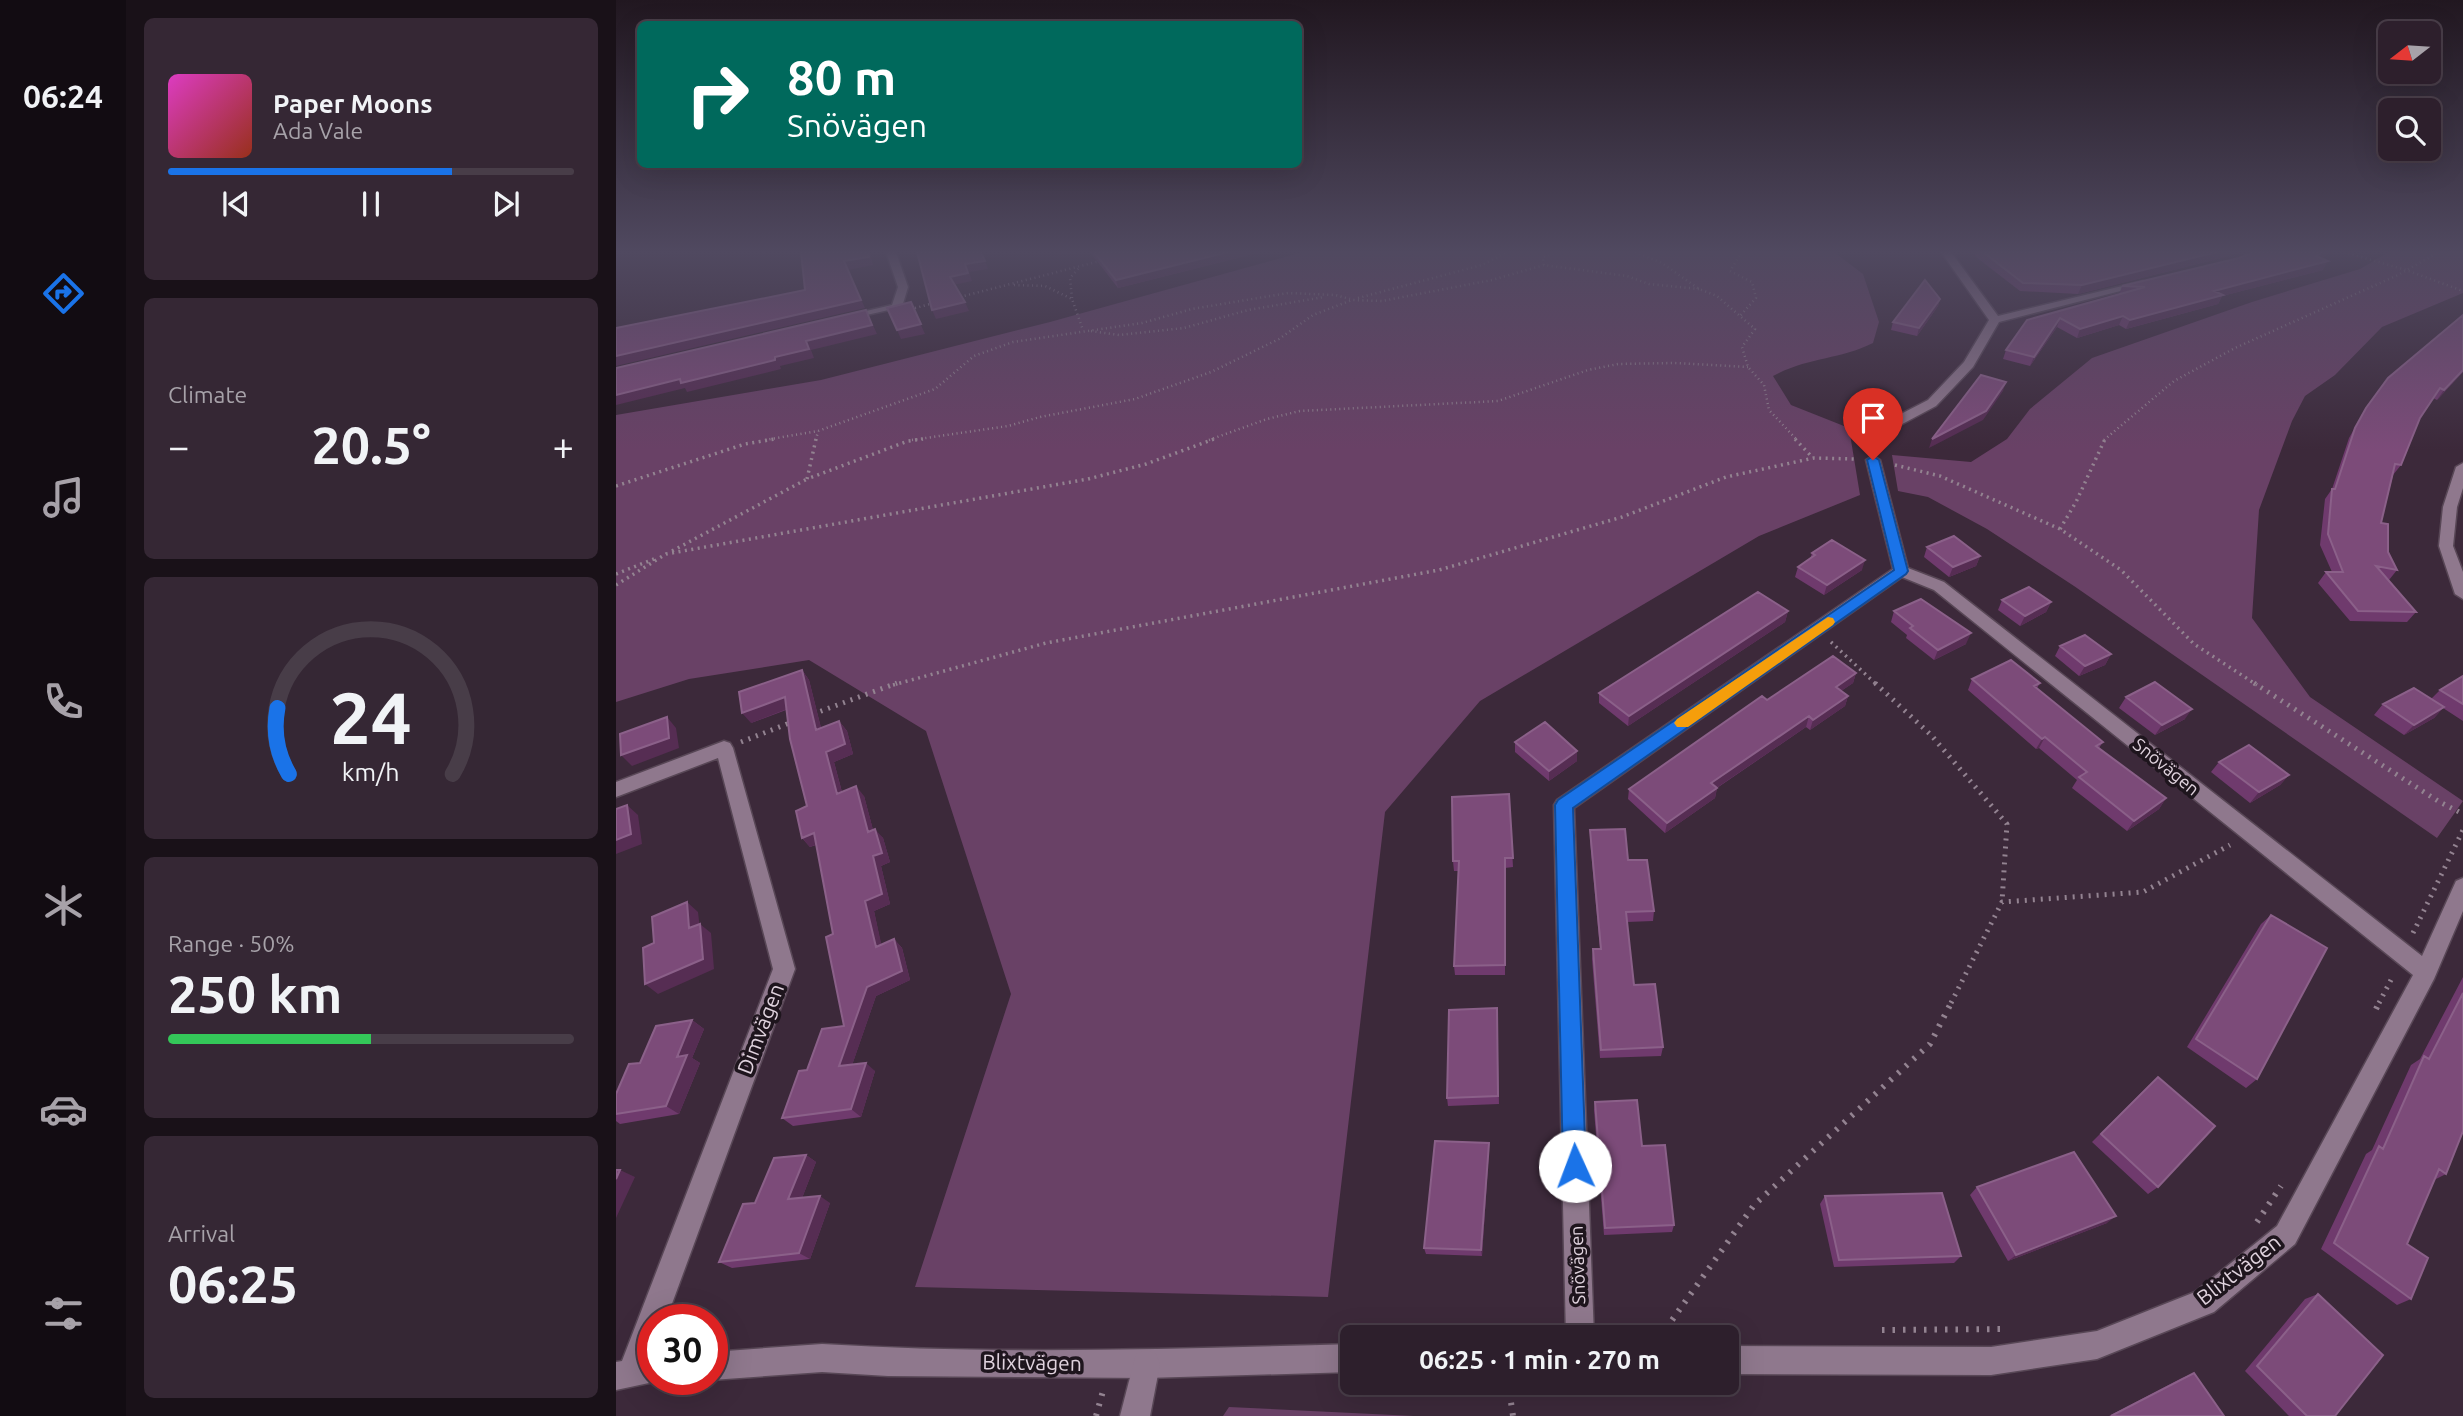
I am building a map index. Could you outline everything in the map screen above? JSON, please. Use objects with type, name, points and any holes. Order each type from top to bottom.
[{"type":"street","points":[[830,322],[848,318]]},
{"type":"street","points":[[1871,435],[1932,403],[1969,364],[1994,320],[2002,318]]},
{"type":"street","points":[[1873,460],[1901,571]]},
{"type":"street","points":[[2463,467],[2450,507],[2446,546],[2463,594]]},
{"type":"street","name":"Snövägen","points":[[1580,1325],[1564,805],[1901,571],[1939,586],[2426,972]]},
{"type":"street","points":[[616,790],[724,748]]},
{"type":"street","name":"Dimvägen","points":[[634,1373],[783,969],[724,748]]},
{"type":"street","name":"Blixtvägen","points":[[1739,1360],[1991,1361],[2097,1345],[2204,1302],[2286,1235],[2426,972],[2463,887]]},
{"type":"street","name":"Blixtvägen","points":[[728,1365],[822,1358],[888,1362],[1146,1364],[1340,1347]]},
{"type":"street","points":[[1135,1416],[1146,1364]]},
{"type":"path","points":[[1079,318],[1083,331]]},
{"type":"path","points":[[616,486],[746,444],[817,431],[934,389],[974,356],[1013,342],[1160,318]]},
{"type":"path","points":[[1083,331],[1119,335],[1184,328],[1219,318]]},
{"type":"path","points":[[616,585],[666,554],[807,479],[908,441],[1008,426],[1040,417],[1135,399],[1212,373],[1279,339],[1309,318]]},
{"type":"path","points":[[1742,318],[1755,329],[1742,346],[1748,367],[1764,385],[1769,410],[1814,458]]},
{"type":"path","points":[[2060,530],[2106,438],[2175,381],[2235,348],[2301,318]]},
{"type":"path","points":[[616,574],[666,554],[1088,479],[1146,464],[1266,419],[1300,411],[1498,401],[1528,395],[1600,367],[1629,363],[1748,367]]},
{"type":"path","points":[[807,479],[817,431]]},
{"type":"path","points":[[810,716],[897,683],[1045,643],[1439,570],[1622,517],[1726,477],[1814,458],[1873,460],[1940,476],[2060,530],[2121,570],[2194,643],[2438,801],[2463,814]]},
{"type":"path","points":[[1669,1325],[1754,1205],[1930,1044],[2002,902],[2007,824],[1931,735],[1817,629]]},
{"type":"path","points":[[724,748],[798,720]]},
{"type":"path","points":[[2374,1014],[2463,830]]},
{"type":"path","points":[[2002,902],[2143,892],[2250,834]]},
{"type":"path","points":[[2254,1226],[2283,1182]]},
{"type":"path","points":[[1871,1331],[2009,1329]]},
{"type":"path","points":[[1096,1416],[1110,1364]]},
{"type":"path","points":[[1510,1395],[1513,1416]]},
{"type":"shaded area","points":[[1064,318],[1878,318],[1879,322],[1873,343],[1848,353],[1799,365],[1773,376],[1791,405],[1849,428],[1860,495],[1759,536],[1480,701],[1385,812],[1328,1297],[915,1287],[1011,994],[926,731],[809,660],[689,679],[616,702],[616,415],[821,380]]},
{"type":"shaded area","points":[[2206,318],[2403,318],[2382,327],[2335,375],[2305,396],[2292,421],[2259,510],[2252,618],[2310,697],[2463,801],[2437,838],[2074,586],[1987,529],[1928,497],[1898,491],[1892,455],[1971,462],[2007,439],[2030,409],[2092,358]]},
{"type":"shaded area","points":[[1229,1407],[1414,1416],[1223,1416]]},
{"type":"building","points":[[665,318],[782,318],[616,356],[616,328]]},
{"type":"building","points":[[831,318],[869,318],[872,325],[806,341],[809,349],[775,357],[775,360],[681,383],[680,379],[616,395],[616,368]]},
{"type":"building","points":[[892,318],[918,318],[921,324],[897,330]]},
{"type":"building","points":[[1896,318],[1926,318],[1919,328],[1893,322]]},
{"type":"building","points":[[2060,318],[2034,357],[2006,350],[2027,320]]},
{"type":"building","points":[[2060,318],[2116,318],[2080,329]]},
{"type":"building","points":[[2459,318],[2463,318],[2463,370],[2444,390],[2440,388],[2420,418],[2401,465],[2395,464],[2381,523],[2388,524],[2388,552],[2397,570],[2376,566],[2416,612],[2358,611],[2326,572],[2343,572],[2328,534],[2332,489],[2335,489],[2355,428],[2388,378]]},
{"type":"building","points":[[1981,375],[2006,382],[1986,411],[1932,439]]},
{"type":"building","points":[[1954,536],[1980,556],[1953,567],[1927,547]]},
{"type":"building","points":[[1832,540],[1865,560],[1827,585],[1798,567],[1815,555],[1812,553]]},
{"type":"building","points":[[2029,587],[2051,602],[2025,616],[2002,600]]},
{"type":"building","points":[[1758,592],[1788,611],[1629,716],[1599,693]]},
{"type":"building","points":[[1921,599],[1971,633],[1938,650],[1910,628],[1913,626],[1894,611]]},
{"type":"building","points":[[2085,635],[2111,654],[2085,666],[2060,646]]},
{"type":"building","points":[[1833,656],[1856,673],[1836,687],[1848,696],[1813,720],[1809,716],[1711,783],[1717,788],[1667,823],[1629,789],[1762,696],[1767,700]]},
{"type":"building","points":[[2011,660],[2040,683],[2034,686],[2103,742],[2096,746],[2166,798],[2134,821],[2079,777],[2087,772],[2045,737],[2042,739],[1972,679]]},
{"type":"building","points":[[802,670],[816,730],[839,721],[845,744],[826,752],[837,794],[856,786],[868,832],[875,829],[882,853],[873,856],[882,894],[865,901],[876,947],[894,939],[902,971],[867,987],[839,1066],[866,1063],[851,1109],[782,1118],[799,1071],[807,1070],[822,1029],[844,1026],[826,937],[833,934],[814,833],[802,838],[796,811],[807,806],[790,739],[785,697],[742,713],[739,692]]},
{"type":"building","points":[[2463,676],[2463,704],[2440,690]]},
{"type":"building","points":[[2155,682],[2192,709],[2162,725],[2126,697]]},
{"type":"building","points":[[2414,688],[2444,707],[2414,725],[2383,704]]},
{"type":"building","points":[[667,717],[669,738],[621,755],[620,734]]},
{"type":"building","points":[[1545,722],[1577,751],[1549,771],[1515,742]]},
{"type":"building","points":[[2249,745],[2289,775],[2259,792],[2219,762]]},
{"type":"building","points":[[1509,794],[1513,858],[1505,858],[1505,965],[1454,966],[1459,861],[1453,861],[1452,797]]},
{"type":"building","points":[[627,805],[631,834],[616,840],[616,809]]},
{"type":"building","points":[[1625,829],[1628,860],[1647,860],[1654,911],[1626,912],[1634,985],[1655,984],[1663,1047],[1601,1050],[1593,949],[1601,949],[1590,830]]},
{"type":"building","points":[[687,902],[689,928],[700,924],[703,959],[645,984],[643,948],[654,943],[652,917]]},
{"type":"building","points":[[2271,915],[2327,948],[2257,1079],[2196,1039]]},
{"type":"building","points":[[2463,993],[2463,1131],[2446,1174],[2439,1169],[2407,1244],[2428,1258],[2411,1299],[2334,1243],[2379,1146],[2383,1149],[2424,1056],[2429,1059]]},
{"type":"building","points":[[1497,1008],[1498,1096],[1447,1098],[1449,1010]]},
{"type":"building","points":[[692,1020],[677,1057],[687,1055],[666,1106],[616,1114],[616,1094],[629,1064],[640,1063],[656,1026]]},
{"type":"building","points":[[2158,1077],[2215,1126],[2158,1187],[2101,1134]]},
{"type":"building","points":[[1637,1100],[1642,1146],[1665,1145],[1674,1225],[1605,1228],[1595,1102]]},
{"type":"building","points":[[1435,1141],[1489,1143],[1481,1250],[1424,1248]]},
{"type":"building","points":[[2074,1152],[2116,1216],[2016,1255],[1977,1187]]},
{"type":"building","points":[[806,1155],[788,1199],[820,1196],[799,1253],[719,1262],[743,1204],[755,1203],[774,1158]]},
{"type":"building","points":[[1942,1193],[1961,1256],[1839,1260],[1825,1196]]},
{"type":"building","points":[[2318,1294],[2383,1355],[2335,1416],[2307,1416],[2257,1366]]},
{"type":"building","points":[[2194,1373],[2224,1416],[2111,1416]]},
{"type":"slow traffic","points":[[1682,723],[1828,622]]},
{"type":"route","points":[[1575,1166],[1564,805],[1901,571],[1873,460]]}]
